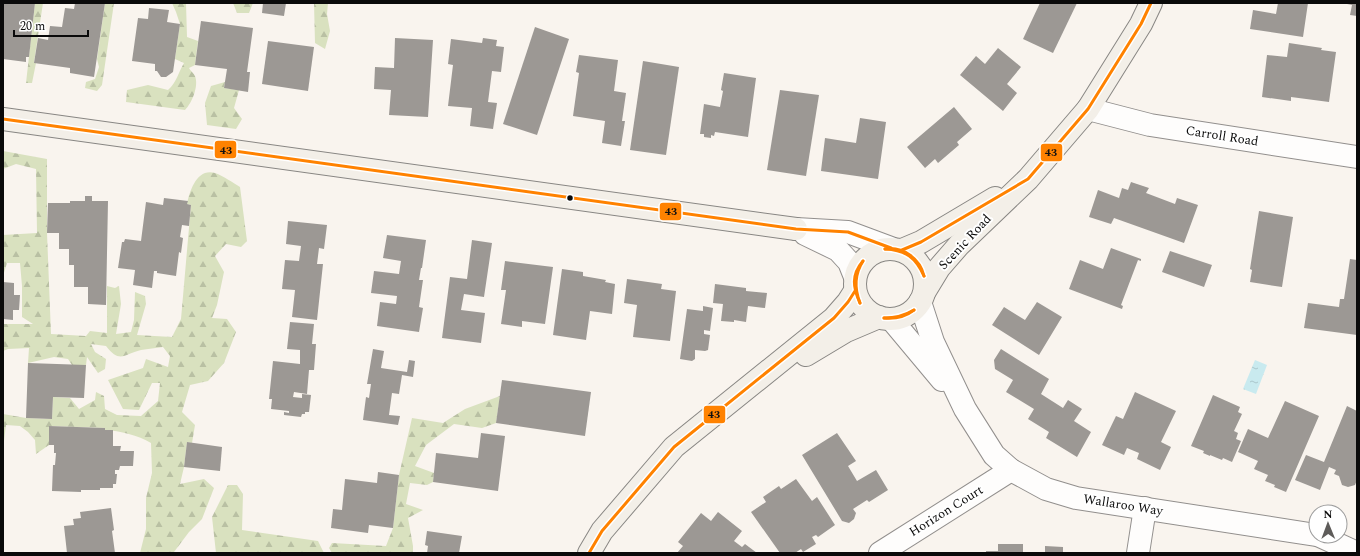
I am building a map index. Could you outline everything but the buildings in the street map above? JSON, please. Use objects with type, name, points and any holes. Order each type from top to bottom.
[{"type":"main road","name":"Scenic Road","points":[[923,296],[939,268],[959,245],[1028,179],[1088,109],[1141,24],[1151,3]]},
{"type":"main road","points":[[3,119],[796,229]]},
{"type":"main road","name":"Scenic Road","points":[[897,249],[921,242],[1028,179]]},
{"type":"main road","points":[[589,553],[602,531],[674,447],[834,318],[848,302],[855,284],[859,266],[868,256],[878,250],[897,249],[913,257],[921,266],[925,278],[923,296],[912,312],[901,317],[885,318],[846,331],[729,403]]},
{"type":"main road","points":[[855,284],[860,303],[868,312],[885,318]]},
{"type":"street","name":"Carroll Road","points":[[1088,109],[1150,125],[1357,157]]},
{"type":"street","points":[[796,229],[848,232],[897,249]]},
{"type":"street","points":[[796,229],[838,250],[849,262],[855,284]]},
{"type":"street","name":"Wallaroo Way","points":[[923,296],[933,342],[965,409],[994,456],[1011,470],[1046,489],[1076,498],[1308,534]]},
{"type":"street","name":"Wallaroo Way","points":[[885,318],[919,351],[965,409]]},
{"type":"street","name":"Horizon Court","points":[[880,553],[1011,470]]},
{"type":"street","points":[[1138,553],[1145,508]]},
{"type":"street","points":[[1337,544],[1357,553]]},
{"type":"green space","points":[[35,3],[43,3],[34,62],[36,63],[32,83],[26,83]]},
{"type":"green space","points":[[105,3],[114,3],[102,85],[97,91],[85,88],[86,82],[95,79],[99,67],[97,59]]},
{"type":"green space","points":[[172,3],[186,3],[187,37],[198,41],[195,65],[189,68],[196,80],[192,99],[185,110],[126,102],[127,90],[148,85],[168,90],[175,81],[184,63],[175,59],[180,24]]},
{"type":"green space","points":[[233,3],[253,3],[249,13],[237,13]]},
{"type":"green space","points":[[314,3],[328,3],[327,14],[330,31],[325,49],[315,43]]},
{"type":"green space","points":[[225,82],[224,88],[239,90],[234,108],[242,119],[236,129],[207,125],[205,103],[211,86]]},
{"type":"green space","points":[[3,151],[47,159],[47,233],[51,334],[86,336],[90,331],[107,333],[107,286],[115,288],[119,286],[121,304],[116,334],[131,332],[134,320],[135,292],[145,296],[146,304],[137,335],[172,337],[181,319],[191,205],[187,204],[192,187],[199,177],[209,172],[218,174],[240,187],[247,241],[241,247],[226,244],[215,256],[224,272],[217,305],[212,318],[227,319],[236,332],[224,363],[208,381],[190,385],[182,412],[195,425],[192,443],[187,442],[180,484],[204,479],[214,488],[202,519],[189,532],[174,552],[175,553],[140,553],[146,529],[146,498],[152,473],[151,443],[123,432],[105,430],[105,428],[49,426],[49,445],[36,454],[35,440],[28,432],[20,426],[6,425],[3,449],[3,414],[26,418],[52,419],[53,397],[70,398],[79,409],[95,400],[96,392],[104,396],[105,409],[117,415],[141,416],[158,401],[160,383],[152,383],[139,410],[123,409],[108,380],[143,368],[146,359],[168,367],[170,356],[163,347],[141,350],[119,356],[111,352],[106,346],[91,344],[95,352],[106,359],[105,369],[98,373],[87,357],[86,365],[72,365],[68,359],[54,357],[28,363],[29,348],[8,349],[3,351],[3,324],[33,324],[22,317],[20,263],[7,263],[3,276],[3,235],[37,233],[36,169],[16,164],[3,169]]},
{"type":"green space","points":[[500,396],[496,423],[482,428],[454,424],[426,445],[415,466],[434,473],[433,482],[427,485],[410,483],[406,504],[423,510],[408,518],[413,553],[332,553],[329,548],[332,543],[386,546],[393,528],[399,475],[412,418],[443,423],[465,409]]},
{"type":"green space","points":[[228,485],[237,485],[243,494],[242,530],[318,541],[324,553],[216,553],[212,517]]},
{"type":"water","points":[[1255,360],[1267,365],[1256,394],[1243,389]]},
{"type":"transit line","name":"43","points":[[902,250],[921,242],[1028,179],[1088,109],[1141,24],[1151,3]]},
{"type":"transit line","name":"43","points":[[3,119],[796,229],[848,232],[891,248]]},
{"type":"transit line","name":"43","points":[[885,249],[899,251],[909,256],[914,260],[924,276]]},
{"type":"transit line","name":"43","points":[[885,249],[898,250],[910,255],[919,264],[924,276]]},
{"type":"transit line","name":"43","points":[[860,303],[854,282],[856,271],[863,261]]},
{"type":"transit line","name":"43","points":[[860,303],[856,282],[858,271],[863,261]]},
{"type":"transit line","name":"43","points":[[589,553],[602,531],[674,447],[834,318],[848,302],[855,291]]},
{"type":"transit line","name":"43","points":[[884,318],[900,316],[914,310]]},
{"type":"transit line","name":"43","points":[[884,318],[900,317],[914,310]]}]
